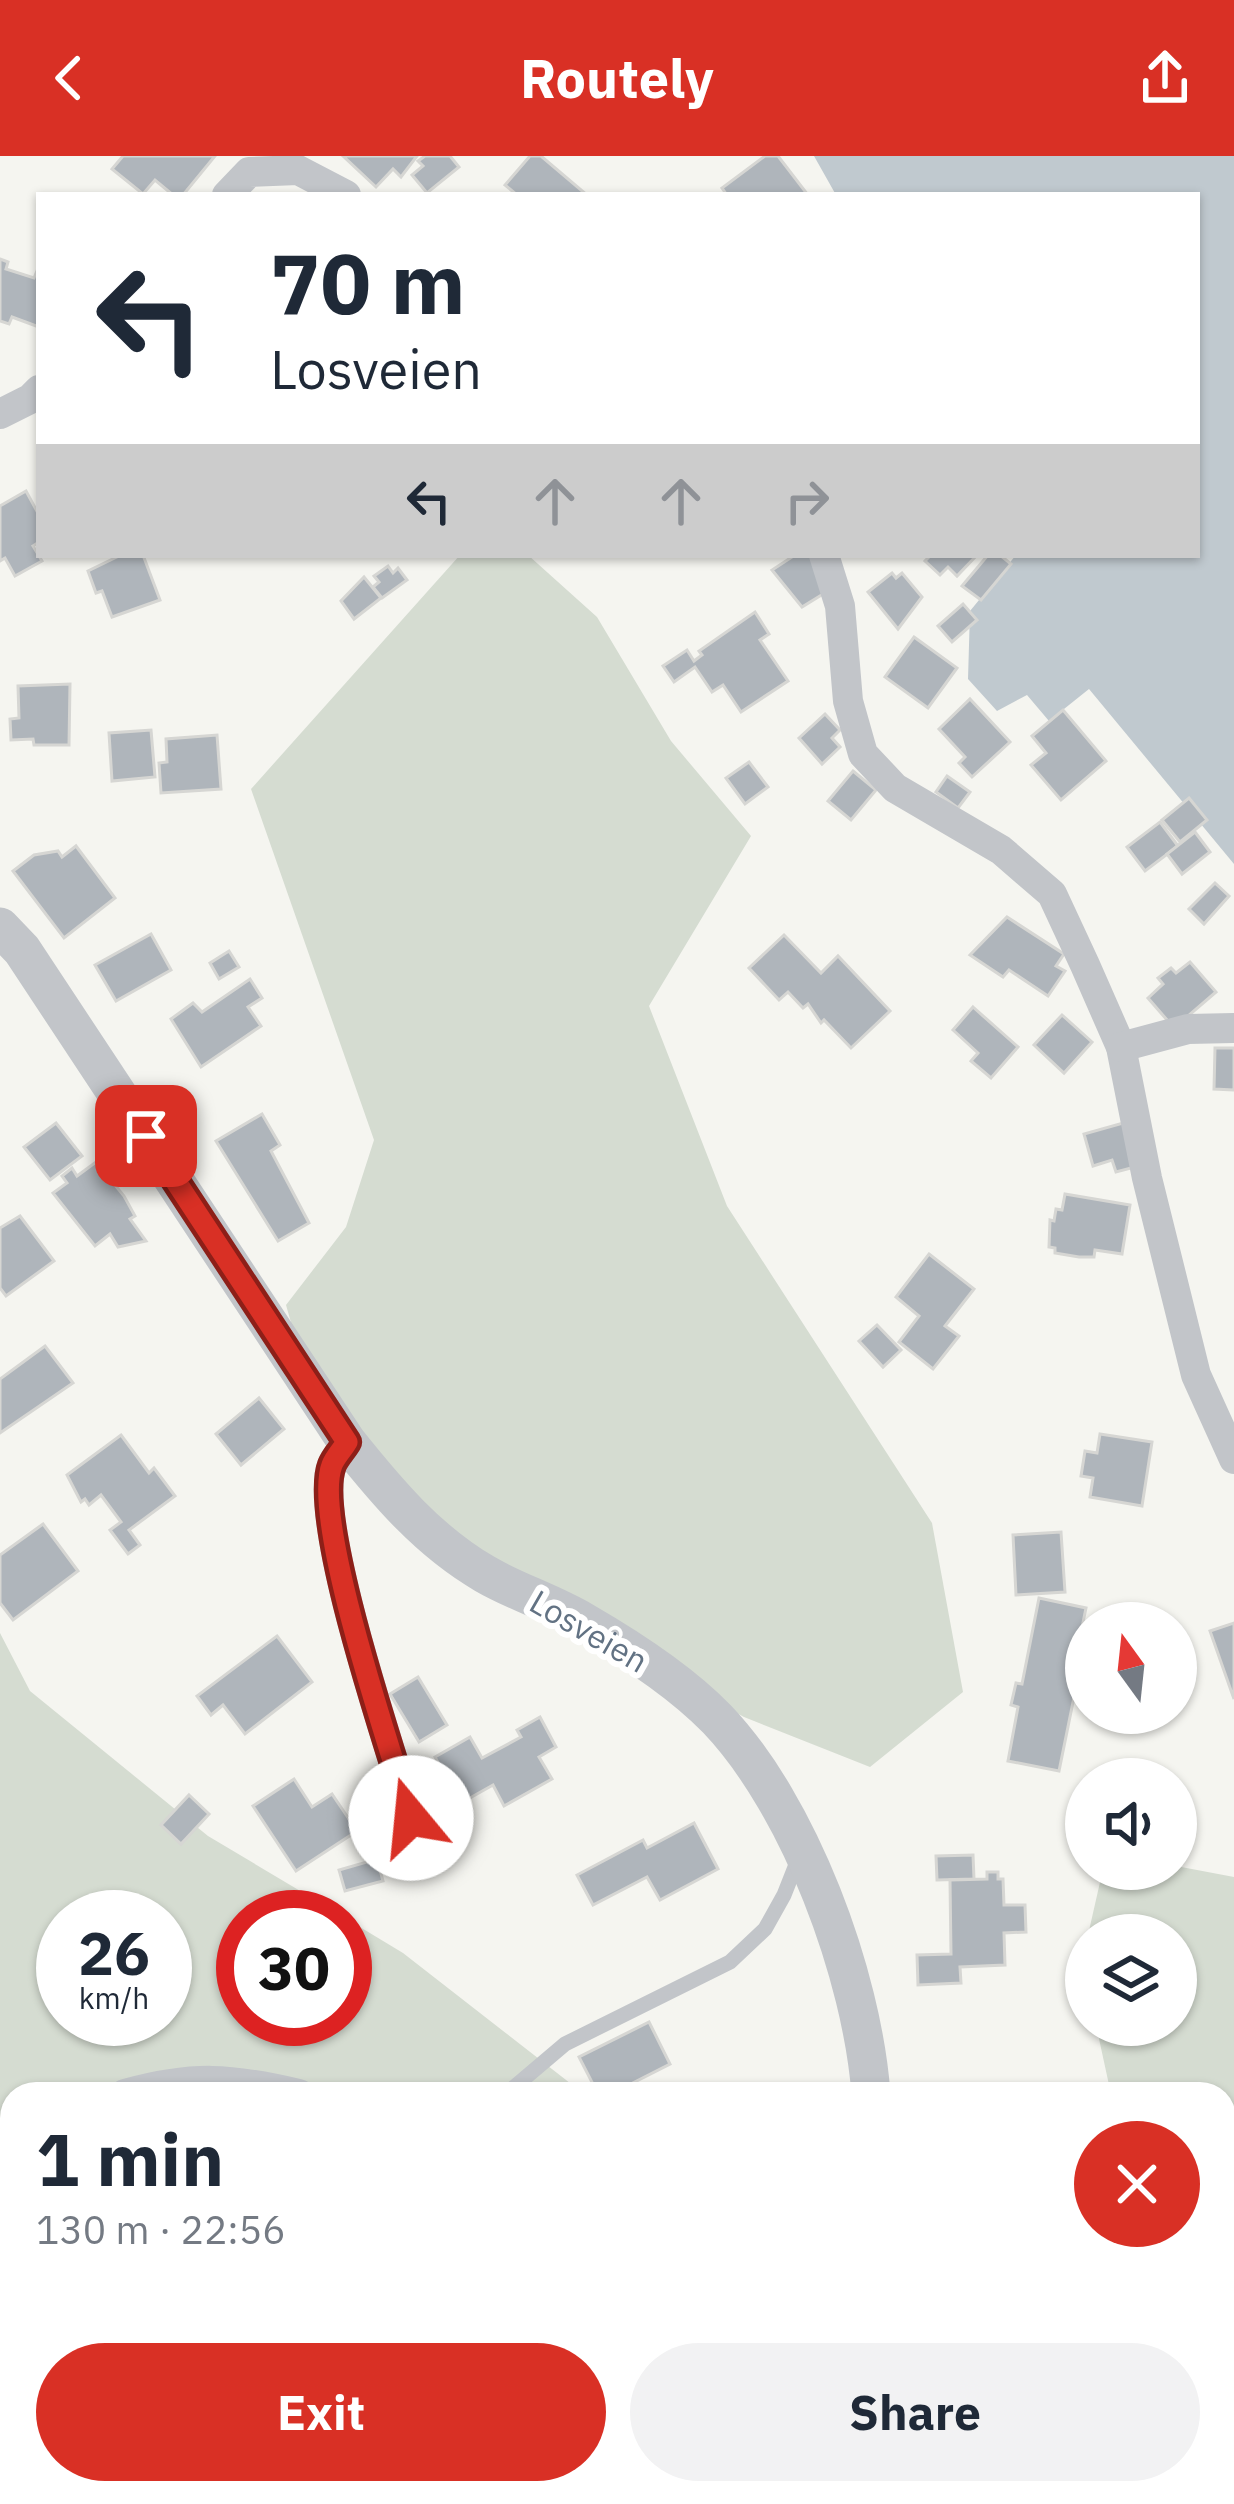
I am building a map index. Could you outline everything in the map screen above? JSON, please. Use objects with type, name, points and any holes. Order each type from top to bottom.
[{"type":"street","points":[[243,174],[298,170],[340,192]]},
{"type":"street","points":[[0,414],[36,402]]},
{"type":"street","points":[[825,558],[841,606],[848,701],[863,754],[895,788],[1001,850],[1052,894],[1121,1046],[1147,1178],[1196,1375],[1234,1459]]},
{"type":"street","name":"Losveien","points":[[0,927],[34,968],[347,1442],[400,1509],[483,1573],[583,1621],[687,1691],[719,1720],[756,1768],[802,1848],[850,1975],[869,2082]]},
{"type":"street","points":[[1121,1046],[1188,1029],[1234,1028]]},
{"type":"street","points":[[347,1442],[331,1467],[328,1502],[352,1622],[411,1818]]},
{"type":"street","points":[[169,2082],[247,2082]]},
{"type":"lane","points":[[520,2082],[565,2044],[730,1962],[765,1930],[802,1848]]},
{"type":"shaded area","points":[[814,156],[1234,156],[1234,864],[1089,689],[1049,721],[1027,695],[997,711],[968,679],[970,611],[1014,558],[1200,558],[1200,192],[834,192]]},
{"type":"shaded area","points":[[457,558],[531,558],[597,617],[671,741],[751,836],[649,1006],[727,1206],[932,1523],[963,1692],[870,1767],[744,1717],[557,1614],[402,1499],[314,1403],[286,1305],[346,1227],[374,1140],[251,789]]},
{"type":"shaded area","points":[[0,1633],[30,1691],[208,1836],[299,1890],[216,1890],[216,2046],[372,2046],[372,1934],[403,1953],[569,2082],[0,2082]]},
{"type":"shaded area","points":[[1197,1870],[1234,1877],[1234,2082],[1108,2082],[1101,2046],[1197,2046],[1197,1914],[1093,1914],[1098,1890],[1197,1890]]},
{"type":"building","points":[[123,156],[215,156],[185,192],[169,192],[155,180],[141,192],[112,169]]},
{"type":"building","points":[[343,156],[417,156],[401,177],[393,169],[376,187]]},
{"type":"building","points":[[425,156],[450,156],[459,167],[426,192],[412,175],[423,166],[418,161]]},
{"type":"building","points":[[530,156],[541,156],[583,192],[513,192],[505,185]]},
{"type":"building","points":[[765,156],[778,156],[806,192],[725,192],[722,188]]},
{"type":"building","points":[[0,259],[8,262],[6,269],[34,278],[36,273],[36,326],[12,317],[9,324],[0,321]]},
{"type":"building","points":[[26,491],[36,509],[33,546],[36,558],[42,561],[15,576],[5,558],[0,561],[0,506]]},
{"type":"building","points":[[115,558],[144,558],[160,600],[112,617],[88,571]]},
{"type":"building","points":[[790,558],[812,558],[828,591],[802,607],[772,570]]},
{"type":"building","points":[[974,558],[957,576],[948,567],[940,575],[925,561]]},
{"type":"building","points":[[985,558],[1004,558],[1011,564],[981,600],[962,586]]},
{"type":"building","points":[[388,566],[393,573],[398,568],[407,580],[382,598],[373,587],[379,582],[374,576]]},
{"type":"building","points":[[892,573],[896,578],[902,573],[922,597],[898,629],[868,592]]},
{"type":"building","points":[[364,577],[381,598],[354,619],[341,601]]},
{"type":"building","points":[[963,604],[977,620],[952,642],[938,626]]},
{"type":"building","points":[[755,612],[769,634],[760,640],[788,681],[741,712],[723,685],[712,692],[695,667],[674,682],[663,666],[687,650],[694,661],[702,655],[699,651]]},
{"type":"building","points":[[914,637],[957,668],[928,708],[885,677]]},
{"type":"building","points":[[70,684],[69,745],[11,740],[10,719],[19,718],[18,686]]},
{"type":"building","points":[[970,699],[1010,742],[972,777],[959,763],[965,757],[939,729]]},
{"type":"building","points":[[1063,710],[1106,761],[1061,800],[1031,765],[1046,753],[1032,736]]},
{"type":"building","points":[[825,714],[840,730],[832,738],[840,747],[822,764],[799,738]]},
{"type":"building","points":[[151,730],[155,777],[112,781],[109,733]]},
{"type":"building","points":[[217,735],[221,789],[161,793],[159,763],[167,762],[166,739]]},
{"type":"building","points":[[749,762],[768,787],[745,804],[726,778]]},
{"type":"building","points":[[853,771],[876,790],[851,820],[828,801]]},
{"type":"building","points":[[947,776],[970,792],[958,808],[936,792]]},
{"type":"building","points":[[1189,798],[1207,820],[1180,842],[1162,820]]},
{"type":"building","points":[[1160,822],[1178,846],[1145,871],[1127,847]]},
{"type":"building","points":[[1195,832],[1210,852],[1182,874],[1167,854]]},
{"type":"building","points":[[76,846],[115,898],[64,938],[13,871],[34,855],[58,851],[62,857]]},
{"type":"building","points":[[1215,883],[1229,896],[1204,924],[1189,909]]},
{"type":"building","points":[[1007,917],[1064,954],[1056,966],[1065,971],[1048,996],[1009,970],[1003,977],[970,955]]},
{"type":"building","points":[[151,934],[171,970],[116,1001],[95,965]]},
{"type":"building","points":[[784,935],[821,973],[838,956],[890,1011],[851,1048],[824,1020],[821,1023],[808,1004],[803,1008],[788,992],[779,1000],[749,968]]},
{"type":"building","points":[[229,951],[239,967],[219,979],[210,963]]},
{"type":"building","points":[[1190,962],[1216,992],[1174,1028],[1148,998],[1163,984],[1158,978]]},
{"type":"building","points":[[250,979],[262,998],[248,1007],[261,1026],[201,1067],[171,1019],[193,1003],[202,1012]]},
{"type":"building","points":[[973,1007],[1018,1047],[991,1078],[971,1061],[978,1053],[953,1030]]},
{"type":"building","points":[[1062,1015],[1092,1042],[1064,1073],[1034,1045]]},
{"type":"building","points":[[1215,1048],[1234,1048],[1234,1090],[1214,1089]]},
{"type":"building","points":[[262,1114],[280,1145],[271,1151],[309,1223],[278,1241],[216,1141]]},
{"type":"building","points":[[56,1123],[82,1156],[50,1180],[24,1147]]},
{"type":"building","points":[[1123,1123],[1135,1167],[1116,1172],[1112,1160],[1093,1166],[1084,1134]]},
{"type":"building","points":[[96,1162],[124,1196],[135,1216],[130,1219],[146,1241],[118,1247],[110,1234],[95,1246],[53,1193],[67,1183],[62,1176],[72,1168],[77,1176]]},
{"type":"building","points":[[1065,1194],[1130,1205],[1122,1254],[1095,1250],[1094,1257],[1079,1257],[1055,1253],[1049,1247],[1050,1220],[1054,1221],[1056,1209],[1062,1210]]},
{"type":"building","points":[[20,1216],[54,1261],[6,1296],[0,1288],[0,1228]]},
{"type":"building","points":[[929,1254],[974,1289],[945,1326],[959,1336],[933,1369],[899,1342],[919,1316],[896,1297]]},
{"type":"building","points":[[877,1325],[901,1350],[883,1367],[859,1341]]},
{"type":"building","points":[[45,1346],[73,1383],[0,1433],[0,1379]]},
{"type":"building","points":[[259,1398],[284,1429],[241,1465],[216,1434]]},
{"type":"building","points":[[1100,1434],[1152,1442],[1142,1506],[1090,1497],[1093,1478],[1081,1476],[1085,1451],[1097,1453]]},
{"type":"building","points":[[121,1435],[149,1473],[154,1468],[175,1496],[129,1530],[140,1545],[128,1554],[110,1530],[121,1522],[101,1495],[89,1505],[85,1499],[81,1502],[67,1475]]},
{"type":"building","points":[[43,1524],[78,1571],[13,1620],[0,1603],[0,1555]]},
{"type":"building","points":[[1061,1532],[1065,1592],[1016,1595],[1013,1535]]},
{"type":"building","points":[[1039,1598],[1065,1604],[1067,1734],[1059,1771],[1008,1761],[1018,1707],[1011,1705],[1016,1683],[1022,1684]]},
{"type":"building","points":[[1234,1623],[1234,1699],[1210,1631]]},
{"type":"building","points":[[277,1636],[312,1682],[245,1734],[223,1705],[211,1715],[197,1696]]},
{"type":"building","points":[[418,1677],[447,1725],[419,1742],[390,1694]]},
{"type":"building","points":[[540,1717],[556,1747],[539,1757],[552,1779],[504,1806],[493,1785],[461,1803],[435,1757],[470,1737],[482,1758],[521,1737],[517,1730]]},
{"type":"building","points":[[294,1779],[312,1807],[332,1794],[357,1831],[296,1871],[253,1806]]},
{"type":"building","points":[[189,1795],[209,1814],[181,1844],[161,1825]]},
{"type":"building","points":[[694,1823],[718,1869],[660,1900],[647,1877],[593,1905],[577,1875],[643,1840],[647,1848]]},
{"type":"building","points":[[973,1855],[974,1879],[937,1880],[936,1856]]},
{"type":"building","points":[[377,1859],[383,1881],[345,1890],[339,1870]]},
{"type":"building","points":[[987,1872],[998,1872],[998,1879],[1003,1879],[1004,1905],[1025,1905],[1026,1932],[1004,1933],[1005,1965],[960,1967],[961,1983],[918,1985],[917,1955],[951,1954],[950,1880],[987,1879]]},
{"type":"building","points":[[649,2022],[670,2064],[635,2082],[592,2082],[579,2057]]},
{"type":"route","points":[[146,1136],[347,1442],[331,1467],[328,1502],[352,1622],[411,1818]]}]
